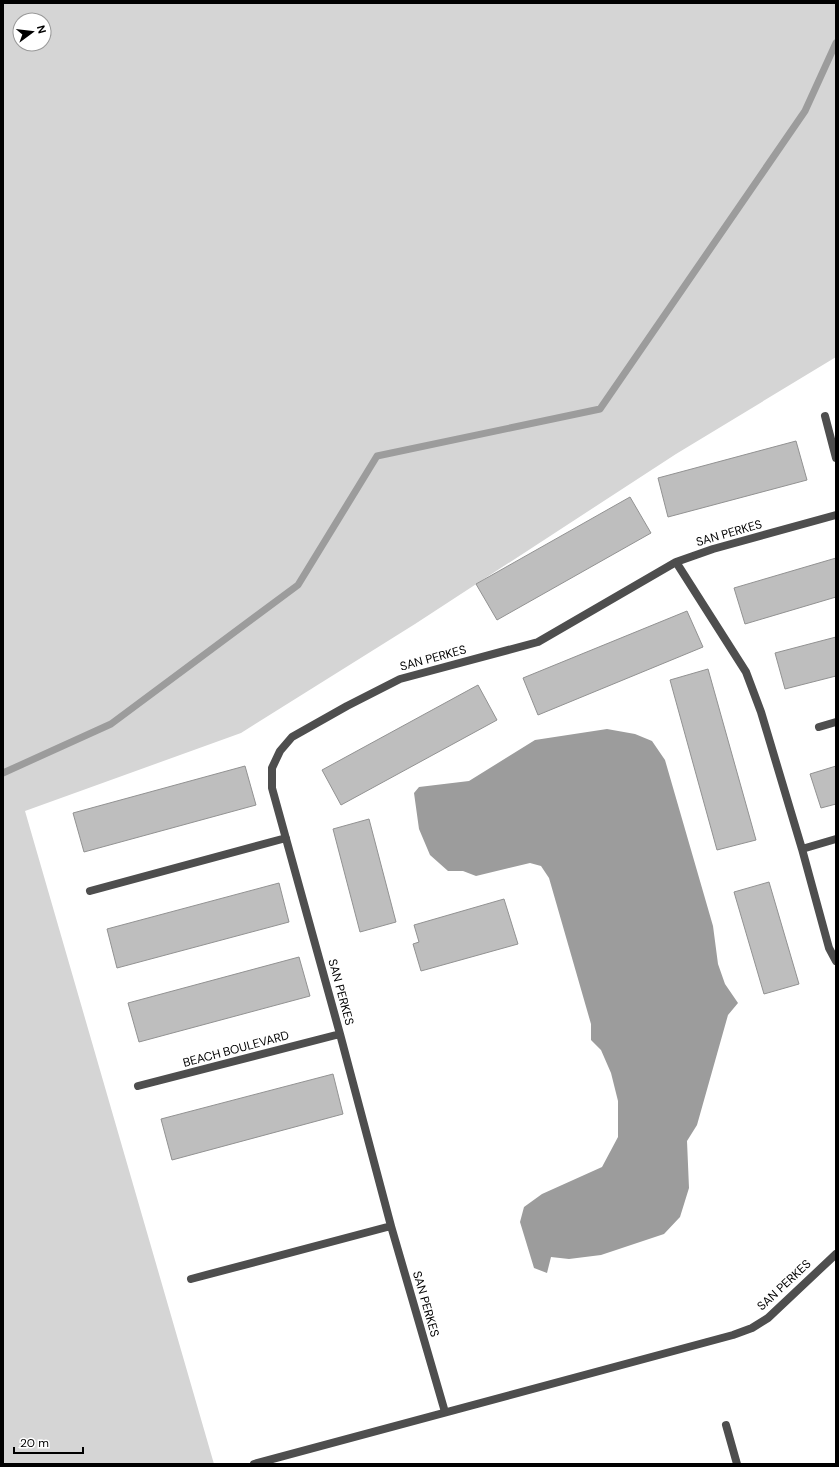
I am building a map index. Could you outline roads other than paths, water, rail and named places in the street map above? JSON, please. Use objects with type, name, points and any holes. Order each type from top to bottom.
[{"type":"street","points":[[825,416],[836,458]]},
{"type":"street","name":"SAN PERKES","points":[[836,516],[713,549],[676,562],[538,642],[400,679],[347,706],[292,737],[280,751],[272,768],[272,788],[391,1226],[445,1412],[733,1335],[752,1328],[768,1318],[836,1254]]},
{"type":"street","points":[[676,562],[746,672],[762,712],[829,948],[836,961]]},
{"type":"street","points":[[819,726],[836,722]]},
{"type":"street","points":[[90,891],[286,838]]},
{"type":"street","points":[[802,849],[836,839]]},
{"type":"street","name":"BEACH BOULEVARD","points":[[138,1086],[340,1034]]},
{"type":"street","points":[[191,1279],[391,1226]]},
{"type":"street","points":[[254,1464],[445,1412]]},
{"type":"street","points":[[726,1425],[737,1464]]},
{"type":"waterway","points":[[3,773],[111,724],[298,585],[377,456],[600,409],[805,111],[836,43]]}]
